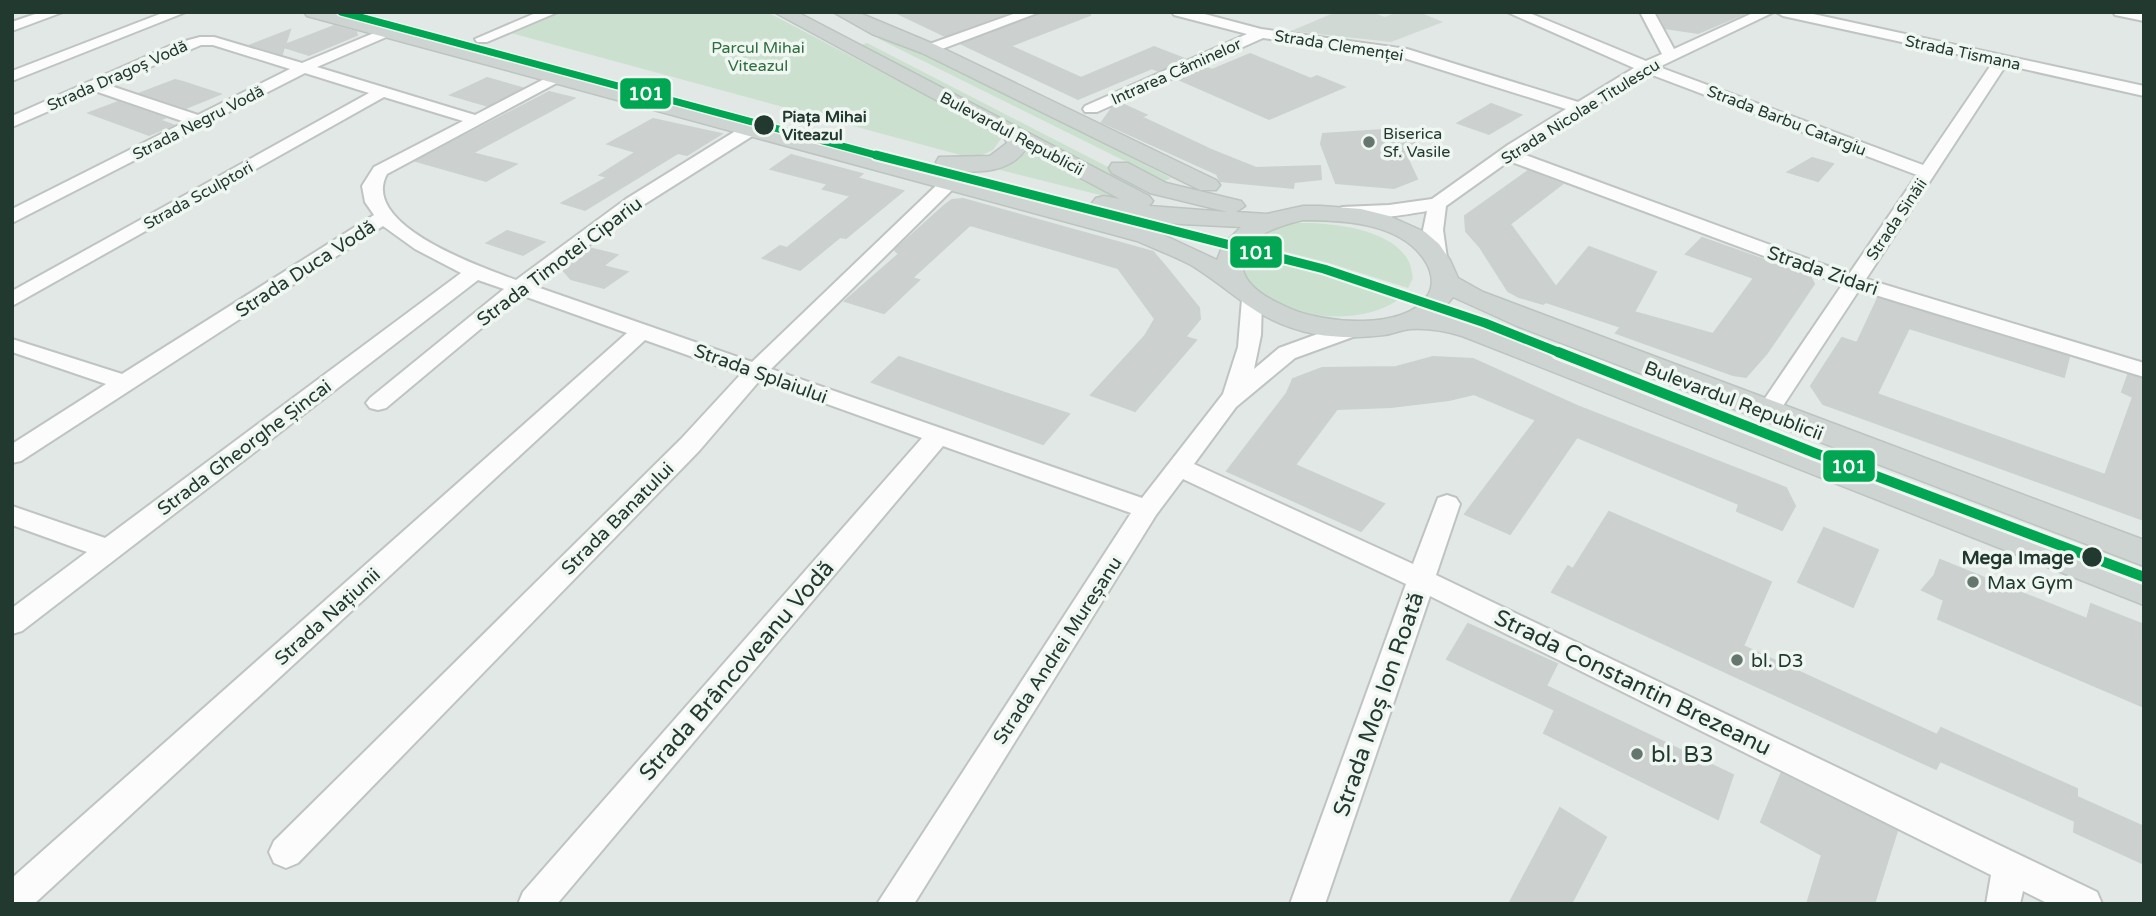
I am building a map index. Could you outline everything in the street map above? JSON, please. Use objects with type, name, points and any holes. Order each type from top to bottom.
[{"type":"main road","points":[[313,12],[384,22],[482,39],[947,173],[1146,236],[1237,278],[1272,311],[1296,321],[1324,327],[1382,327],[1407,321],[1435,304],[1442,294],[1441,270],[1413,237],[1378,221],[1338,214],[1174,217],[947,173],[748,131],[558,78],[384,22]]},
{"type":"main road","name":"Bulevardul Republicii","points":[[783,12],[1174,217],[1237,278]]},
{"type":"main road","name":"Bulevardul Republicii","points":[[815,12],[1158,188],[1280,217]]},
{"type":"main road","name":"Bulevardul Republicii","points":[[842,12],[929,49],[1184,175],[1280,217]]},
{"type":"main road","points":[[947,173],[1006,158],[1014,152],[1017,143],[1012,133]]},
{"type":"main road","name":"Bulevardul Republicii","points":[[1158,188],[1174,217]]},
{"type":"main road","points":[[1237,278],[1238,239],[1280,217]]},
{"type":"main road","name":"Bulevardul Republicii","points":[[1441,270],[1474,299],[1767,413],[2144,554]]},
{"type":"main road","name":"Bulevardul Republicii","points":[[1407,321],[1446,323],[1472,330],[2144,592]]},
{"type":"street","points":[[130,12],[157,21]]},
{"type":"street","points":[[12,76],[180,12]]},
{"type":"street","points":[[482,39],[551,12]]},
{"type":"street","points":[[929,49],[1033,12]]},
{"type":"street","name":"Strada Clemenței","points":[[1179,12],[1261,33],[1408,54],[1579,108]]},
{"type":"street","name":"Strada Barbu Catargiu","points":[[1514,12],[1646,67],[1928,173]]},
{"type":"street","points":[[1647,12],[1670,56]]},
{"type":"street","name":"Strada Nicolae Titulescu","points":[[1338,214],[1389,211],[1437,204],[1508,154],[1646,67],[1767,12]]},
{"type":"street","name":"Strada Tismana","points":[[1783,12],[2144,92]]},
{"type":"street","points":[[2120,12],[2144,17]]},
{"type":"street","points":[[12,27],[48,13]]},
{"type":"street","name":"Strada Negru Vodă","points":[[12,217],[305,67],[384,22]]},
{"type":"street","name":"Intrarea Căminelor","points":[[1091,109],[1261,33]]},
{"type":"street","name":"Strada Dragoș Vodă","points":[[12,122],[179,47],[200,41],[214,41],[305,67]]},
{"type":"street","name":"Strada Sinăii","points":[[1767,413],[2001,60]]},
{"type":"street","points":[[305,67],[476,120]]},
{"type":"street","name":"Strada Duca Vodă","points":[[12,455],[384,217],[370,188],[375,176],[388,165],[558,78]]},
{"type":"street","points":[[93,85],[198,121]]},
{"type":"street","name":"Strada Sculptori","points":[[12,300],[384,91]]},
{"type":"street","name":"Strada Timotei Cipariu","points":[[378,403],[519,287],[632,204],[748,131]]},
{"type":"street","name":"Strada Zidari","points":[[1508,154],[1853,282],[2144,370]]},
{"type":"street","name":"Strada Banatului","points":[[286,852],[690,445],[756,372],[947,173]]},
{"type":"street","points":[[1437,204],[1433,230],[1441,270]]},
{"type":"street","name":"Strada Splaiului","points":[[384,217],[410,237],[475,272],[1147,509]]},
{"type":"street","name":"Strada Gheorghe Șincai","points":[[12,623],[475,272]]},
{"type":"street","name":"Strada Andrei Mureșanu","points":[[1228,402],[1248,358],[1252,327],[1237,278]]},
{"type":"street","name":"Strada Andrei Mureșanu","points":[[894,904],[1147,509],[1228,402],[1287,353],[1353,329]]},
{"type":"street","name":"Strada Națiunii","points":[[12,901],[642,331]]},
{"type":"street","points":[[12,345],[126,383]]},
{"type":"street","name":"Strada Brâncoveanu Vodă","points":[[535,904],[937,437]]},
{"type":"street","name":"Strada Constantin Brezeanu","points":[[1178,467],[1420,580],[2085,904]]},
{"type":"street","name":"Strada Moș Ion Roată","points":[[1307,904],[1357,768],[1447,504]]},
{"type":"street","points":[[12,515],[108,550]]},
{"type":"street","points":[[2003,904],[2010,867]]},
{"type":"shaded area","points":[[1336,12],[1371,12],[1385,17],[1398,12],[1419,12],[1443,22],[1391,42],[1291,31]]},
{"type":"green space","name":"Parcul Mihai Viteazul","points":[[559,12],[767,12],[1003,136],[993,150],[982,155],[964,156],[507,32]]},
{"type":"green space","points":[[884,37],[938,58],[1171,178],[1165,181],[879,39]]},
{"type":"green space","points":[[867,43],[1147,187],[1139,191],[858,46]]},
{"type":"green space","points":[[1028,150],[1140,205],[996,169],[1019,159]]},
{"type":"green space","points":[[1297,223],[1359,229],[1389,241],[1401,251],[1410,264],[1413,278],[1408,288],[1329,263],[1248,242],[1271,227]]},
{"type":"green space","points":[[1241,253],[1318,273],[1398,300],[1383,308],[1348,316],[1293,310],[1261,295],[1243,278]]},
{"type":"building","points":[[895,12],[1011,12],[945,36]]},
{"type":"building","points":[[1042,12],[1090,12],[1090,15],[1010,46],[1081,78],[1154,47],[1185,59],[1158,71],[1152,68],[1078,99],[962,44]]},
{"type":"building","points":[[1657,12],[1748,12],[1698,33],[1665,28]]},
{"type":"building","points":[[334,26],[356,32],[357,35],[309,55],[284,47],[282,54],[251,45],[290,30],[285,45]]},
{"type":"building","points":[[1250,54],[1311,79],[1317,76],[1344,87],[1269,119],[1178,79],[1205,67],[1212,70]]},
{"type":"building","points":[[487,78],[522,88],[488,106],[451,95]]},
{"type":"building","points":[[175,80],[220,94],[186,108],[141,93]]},
{"type":"building","points":[[549,92],[574,98],[472,153],[516,164],[486,181],[416,161]]},
{"type":"building","points":[[118,102],[164,118],[159,120],[173,125],[149,135],[89,113]]},
{"type":"building","points":[[1122,104],[1146,115],[1141,117],[1207,148],[1204,150],[1209,149],[1256,168],[1320,166],[1321,179],[1294,182],[1293,188],[1220,181],[1217,174],[1102,122],[1112,108]]},
{"type":"building","points":[[1491,104],[1521,115],[1489,134],[1458,123]]},
{"type":"building","points":[[653,119],[721,134],[687,155],[678,153],[585,210],[562,203],[608,177],[600,175],[636,152],[608,144]]},
{"type":"building","points":[[1398,129],[1416,143],[1401,145],[1417,179],[1394,188],[1336,183],[1321,144],[1323,134]]},
{"type":"building","points":[[791,155],[862,174],[857,178],[903,191],[846,238],[840,237],[800,270],[763,258],[780,246],[787,248],[851,196],[823,189],[828,184],[771,169]]},
{"type":"building","points":[[1812,158],[1833,164],[1818,181],[1788,172]]},
{"type":"building","points":[[1528,171],[1562,184],[1510,224],[1556,287],[1589,247],[1656,272],[1634,312],[1713,334],[1754,278],[1686,254],[1702,238],[1810,276],[1814,284],[1767,353],[1746,377],[1733,375],[1616,333],[1621,327],[1546,302],[1543,304],[1519,297],[1508,291],[1480,247],[1466,231],[1465,216]]},
{"type":"building","points":[[963,199],[1153,252],[1165,266],[1199,308],[1200,319],[1185,337],[1196,340],[1135,411],[1091,395],[1145,336],[1155,319],[1118,268],[970,225],[912,278],[919,280],[884,313],[845,301],[899,254],[895,250],[945,205],[952,200]]},
{"type":"building","points":[[507,231],[544,242],[523,255],[487,243]]},
{"type":"building","points":[[589,248],[617,255],[603,266],[627,272],[604,288],[571,279],[564,271]]},
{"type":"building","points":[[1878,298],[2069,357],[2064,377],[1909,328],[1877,394],[2105,475],[2133,397],[2122,392],[2128,375],[2144,379],[2144,520],[1823,404],[1811,386],[1842,338],[1857,343]]},
{"type":"building","points":[[899,357],[1069,414],[1043,444],[872,382]]},
{"type":"building","points":[[1433,357],[1473,359],[1577,406],[1786,488],[1795,506],[1782,530],[1737,511],[1739,504],[1577,437],[1510,534],[1465,514],[1536,420],[1474,394],[1391,407],[1337,409],[1295,465],[1384,504],[1361,531],[1227,471],[1287,393],[1293,379],[1322,368],[1396,367]]},
{"type":"building","name":"bl. D3","points":[[1609,512],[1771,582],[1743,646],[1937,735],[1941,728],[2077,789],[2077,797],[2144,827],[2144,864],[2074,832],[2075,821],[1940,761],[1936,769],[1552,592],[1568,566],[1573,569]]},
{"type":"building","points":[[1824,528],[1878,550],[1853,607],[1798,582]]},
{"type":"building","points":[[1940,560],[2087,619],[2091,604],[2144,625],[2144,707],[1938,619],[1944,600],[1922,590],[1934,576]]},
{"type":"building","name":"bl. B3","points":[[1468,624],[1557,664],[1546,686],[1733,775],[1718,819],[1544,733],[1555,710],[1447,659]]},
{"type":"building","points":[[1781,774],[1897,831],[1874,904],[1807,904],[1822,855],[1761,822]]},
{"type":"building","points":[[1560,808],[1606,837],[1571,904],[1509,904]]},
{"type":"transit line","name":"101","points":[[341,12],[970,180],[1324,269],[1485,323],[1815,453],[2144,577]]},
{"type":"place","name":"Piața Mihai Viteazul","points":[[764,125]]},
{"type":"place","name":"Biserica Sf. Vasile","points":[[1369,142]]},
{"type":"place","name":"Mega Image","points":[[2092,557]]},
{"type":"place","name":"Max Gym","points":[[1973,582]]},
{"type":"place","name":"bl. D3","points":[[1737,660]]},
{"type":"place","name":"bl. B3","points":[[1637,754]]}]
